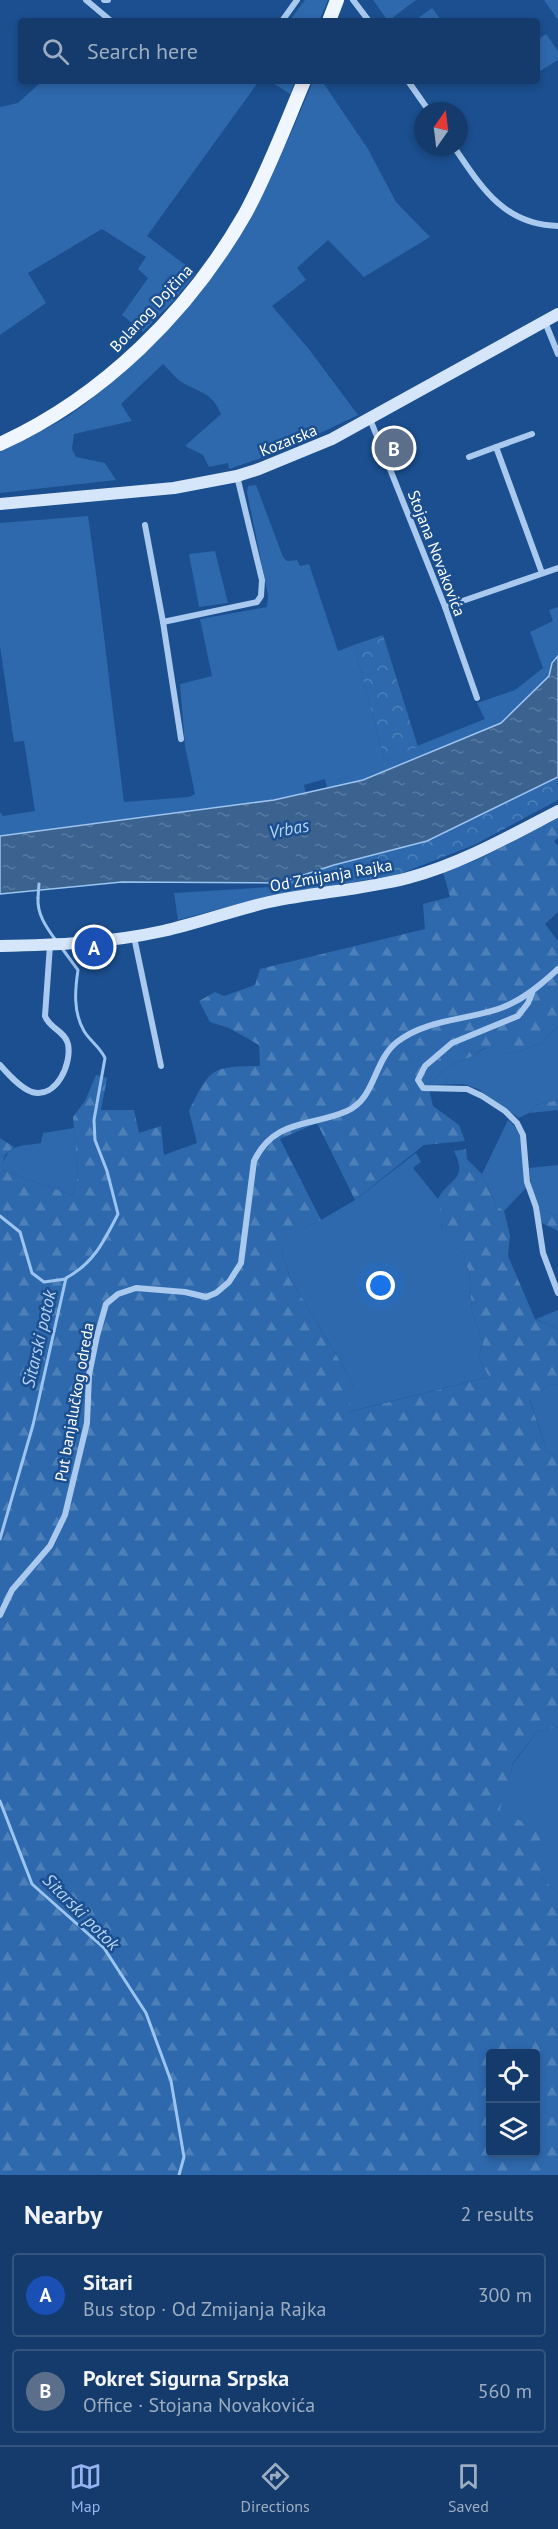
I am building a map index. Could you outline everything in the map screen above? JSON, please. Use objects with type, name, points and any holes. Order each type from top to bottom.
[{"type":"main road","points":[[330,18],[337,0]]},
{"type":"main road","name":"Bolanog Dojčina","points":[[0,444],[81,398],[141,346],[190,295],[212,266],[253,198],[303,84]]},
{"type":"main road","name":"Kozarska","points":[[0,504],[174,488],[237,476],[292,458],[370,419],[558,314]]},
{"type":"main road","name":"Od Zmijanja Rajka","points":[[0,945],[73,944],[165,931],[272,902],[360,889],[409,878],[478,852],[558,811]]},
{"type":"street","points":[[86,0],[107,18]]},
{"type":"street","points":[[284,18],[297,0]]},
{"type":"street","points":[[353,0],[367,18]]},
{"type":"street","points":[[410,84],[423,102]]},
{"type":"street","points":[[461,156],[494,201],[525,219],[538,224],[558,226]]},
{"type":"street","points":[[545,321],[558,354]]},
{"type":"street","name":"Stojana Novakovića","points":[[370,419],[445,607],[477,698]]},
{"type":"street","points":[[469,457],[532,434]]},
{"type":"street","points":[[496,447],[542,573]]},
{"type":"street","points":[[164,622],[257,602],[260,599],[262,580],[237,476]]},
{"type":"street","points":[[145,525],[164,622],[181,739]]},
{"type":"street","points":[[445,607],[558,568]]},
{"type":"street","points":[[134,936],[161,1066]]},
{"type":"street","points":[[0,1065],[30,1092],[38,1093],[55,1086],[66,1066],[68,1050],[66,1039],[47,1022],[45,1016],[50,945]]},
{"type":"street","name":"Put banjalučkog odreda","points":[[0,1615],[12,1590],[50,1546],[71,1496],[87,1423],[89,1375],[106,1305],[118,1294],[136,1288],[185,1292],[206,1297],[216,1293],[229,1282],[241,1263],[254,1161],[259,1150],[269,1140],[282,1131],[306,1121],[347,1111],[361,1102],[380,1064],[397,1042],[427,1027],[503,1008],[532,992],[558,969]]},
{"type":"street","points":[[532,992],[528,1003],[518,1016],[452,1043],[425,1066],[418,1080],[423,1088],[467,1089],[474,1092],[504,1110],[518,1123],[523,1135],[527,1182],[536,1207],[543,1253],[558,1293]]},
{"type":"green space","points":[[305,0],[328,0],[320,18],[291,18]]},
{"type":"green space","points":[[373,0],[416,0],[392,18],[386,18]]},
{"type":"green space","points":[[544,0],[558,0],[558,20]]},
{"type":"green space","points":[[432,8],[440,18],[418,18]]},
{"type":"green space","points":[[546,34],[558,51],[558,60],[540,71],[540,38]]},
{"type":"green space","points":[[39,84],[257,84],[147,236],[196,273],[143,332],[122,315],[148,278],[138,269],[146,257],[102,229],[28,273],[46,303],[0,335],[0,107],[18,103]]},
{"type":"green space","points":[[275,84],[294,84],[290,94]]},
{"type":"green space","points":[[312,84],[324,84],[368,149],[396,202],[430,237],[364,277],[328,240],[297,268],[306,280],[272,306],[308,348],[358,415],[285,450],[229,469],[228,463],[209,467],[203,455],[185,446],[221,414],[218,407],[202,392],[176,378],[163,364],[121,404],[132,421],[74,434],[72,449],[76,457],[105,463],[116,480],[0,493],[0,450],[62,420],[80,408],[129,366],[166,330],[211,278],[234,244],[260,199]]},
{"type":"green space","points":[[256,485],[283,557],[287,561],[297,560],[300,566],[309,564],[338,651],[354,645],[384,759],[485,719],[477,703],[515,690],[543,668],[530,632],[553,621],[549,610],[558,607],[558,656],[552,663],[549,676],[501,723],[363,780],[327,788],[325,779],[304,785],[306,794],[274,800],[0,836],[0,812],[3,816],[35,811],[24,741],[14,742],[0,646],[0,523],[88,516],[124,802],[189,797],[195,794],[185,746],[180,684],[212,676],[200,619],[267,607],[268,595],[247,492],[248,486]]},
{"type":"green space","points":[[215,551],[228,603],[199,607],[189,554]]},
{"type":"green space","points":[[383,635],[418,747],[384,759],[354,645]]},
{"type":"green space","points":[[558,777],[558,800],[474,845],[397,875],[272,895],[270,883],[279,883],[334,865],[427,841]]},
{"type":"green space","points":[[558,818],[558,838],[554,841],[558,846],[558,912],[545,924],[558,941],[558,1026],[543,1042],[513,1054],[484,1048],[473,1056],[450,1065],[428,1085],[433,1106],[459,1125],[465,1141],[424,1145],[355,1200],[317,1123],[280,1139],[321,1220],[285,1237],[282,1252],[290,1278],[353,1383],[349,1412],[489,1377],[478,1357],[483,1343],[472,1311],[469,1270],[464,1263],[464,1254],[444,1233],[438,1199],[458,1174],[458,1161],[454,1151],[466,1149],[467,1159],[482,1174],[496,1205],[504,1211],[510,1235],[508,1256],[535,1319],[558,1329],[558,1384],[547,1386],[530,1401],[547,1451],[558,1457],[558,1727],[537,1732],[513,1763],[499,1813],[552,1832],[541,1877],[558,1893],[558,2175],[0,2175],[0,1138],[14,1147],[5,1155],[2,1170],[72,1195],[78,1176],[73,1117],[85,1101],[96,1075],[107,1078],[101,1110],[134,1110],[139,1133],[161,1126],[164,1155],[197,1143],[189,1111],[208,1078],[214,1072],[222,1069],[260,1066],[259,1045],[229,1028],[210,1022],[199,1001],[215,992],[224,996],[255,985],[260,969],[425,929],[423,904],[450,897],[443,872],[477,860]]},
{"type":"green space","points":[[271,887],[272,895],[178,920],[174,893]]},
{"type":"green space","points":[[558,1026],[558,1100],[536,1105],[529,1113],[519,1118],[478,1089],[463,1084],[428,1085],[450,1065],[473,1056],[485,1048],[513,1054],[543,1042]]},
{"type":"green space","points":[[558,1100],[558,1110],[529,1113],[536,1105]]},
{"type":"green space","points":[[508,1120],[515,1126],[522,1142],[526,1188],[504,1211],[496,1205],[482,1174]]},
{"type":"green space","points":[[74,1128],[78,1176],[72,1195],[2,1170],[7,1155],[14,1148],[41,1143],[43,1133]]},
{"type":"green space","points":[[416,1153],[421,1162],[413,1168],[438,1199],[442,1208],[441,1226],[446,1237],[464,1254],[464,1263],[469,1270],[472,1311],[483,1343],[478,1357],[489,1377],[348,1412],[353,1383],[290,1278],[282,1252],[284,1237],[321,1220],[355,1200]]},
{"type":"green space","points":[[558,1165],[558,1216],[540,1209],[531,1184],[529,1168]]},
{"type":"green space","points":[[540,1209],[558,1216],[558,1231],[540,1222]]},
{"type":"green space","points":[[558,1310],[558,1329],[536,1319]]},
{"type":"green space","points":[[558,1384],[558,1457],[547,1451],[530,1400],[547,1386]]},
{"type":"green space","points":[[558,1727],[558,1893],[541,1877],[498,1813],[513,1764],[537,1732]]},
{"type":"water","name":"Vrbas","points":[[558,656],[558,777],[427,841],[334,865],[279,883],[122,882],[0,894],[0,836],[274,800],[363,780],[501,723],[549,676],[552,663]]},
{"type":"waterway","name":"Sitarski potok","points":[[38,898],[39,884]]},
{"type":"waterway","name":"Sitarski potok","points":[[38,898],[41,916],[57,942]]},
{"type":"waterway","name":"Sitarski potok","points":[[0,1539],[33,1425],[66,1278],[91,1258],[103,1242],[118,1214],[107,1171],[95,1140],[94,1120],[105,1058],[80,1024],[76,1001],[78,970],[61,947]]},
{"type":"waterway","points":[[0,1216],[20,1232],[32,1273],[44,1282],[66,1279]]},
{"type":"waterway","name":"Sitarski potok","points":[[0,1801],[32,1884],[104,1948],[146,2013],[171,2081],[184,2157],[179,2175]]},
{"type":"place","name":"Pokret Sigurna Srpska","points":[[394,448]]},
{"type":"place","name":"Sitari","points":[[94,947]]}]
